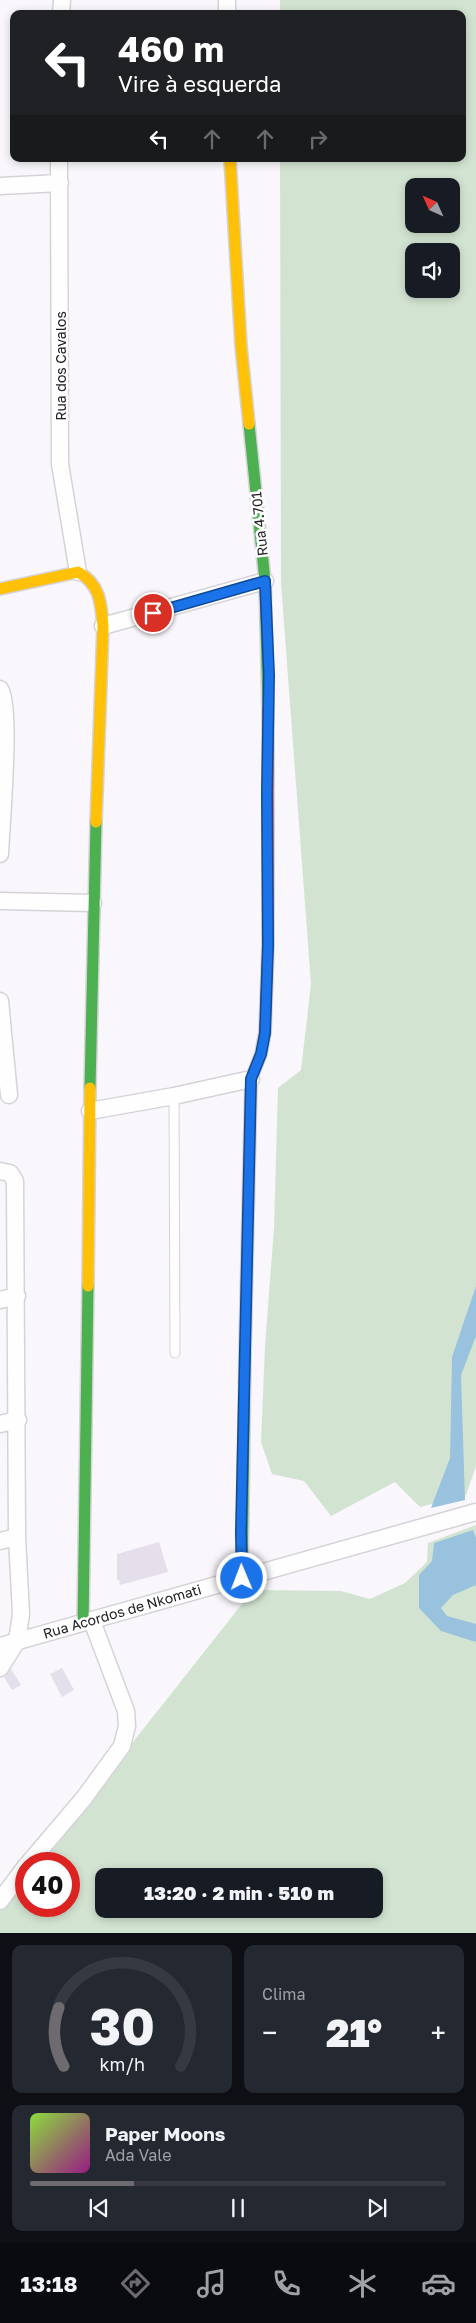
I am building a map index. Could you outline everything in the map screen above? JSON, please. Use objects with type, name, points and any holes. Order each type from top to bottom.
[{"type":"street","name":"Rua dos Cavalos","points":[[59,162],[60,464],[78,572]]},
{"type":"street","name":"Rua 4.701","points":[[230,162],[241,346],[265,581],[269,675],[267,792],[268,945],[265,1033],[261,1054],[251,1079],[241,1532],[242,1578]]},
{"type":"street","points":[[0,186],[60,183]]},
{"type":"street","points":[[0,590],[78,572],[87,576],[100,593],[103,626],[93,903],[87,1623],[126,1711],[127,1726],[124,1739],[113,1760],[84,1798],[38,1852]]},
{"type":"street","points":[[103,626],[265,581]]},
{"type":"street","points":[[0,689],[6,702],[0,854]]},
{"type":"street","points":[[0,901],[93,903]]},
{"type":"street","points":[[0,1001],[10,1095]]},
{"type":"street","points":[[90,1111],[174,1096],[251,1079]]},
{"type":"street","points":[[0,1171],[10,1173],[15,1181],[18,1420],[17,1537],[21,1614],[16,1641],[0,1668]]},
{"type":"street","points":[[0,1300],[17,1296]]},
{"type":"street","points":[[0,1424],[18,1420]]},
{"type":"street","name":"Rua Acordos de Nkomati","points":[[0,1646],[475,1512]]},
{"type":"street","points":[[0,1541],[17,1537]]},
{"type":"street","points":[[0,1901],[15,1881]]},
{"type":"lane","points":[[174,1096],[174,1353]]},
{"type":"green space","points":[[280,0],[476,0],[476,1466],[466,1495],[420,1507],[395,1482],[331,1516],[304,1481],[272,1474],[261,1442],[265,1346],[274,1228],[278,1088],[301,1070],[311,984],[281,583],[280,162],[466,162],[466,10],[280,10]]},
{"type":"green space","points":[[476,1525],[476,1933],[0,1933],[0,1900],[15,1882],[15,1917],[80,1917],[80,1852],[40,1852],[133,1742],[253,1590],[341,1591],[370,1599],[405,1583],[427,1562],[428,1543]]},
{"type":"water","points":[[476,1286],[476,1336],[461,1375],[465,1500],[431,1508],[450,1458],[452,1357]]},
{"type":"water","points":[[473,1530],[476,1538],[476,1585],[453,1595],[441,1608],[447,1616],[476,1624],[476,1642],[441,1631],[419,1608],[419,1575],[432,1561],[434,1543]]},
{"type":"building","points":[[159,1542],[168,1572],[120,1585],[119,1580],[117,1580],[117,1554]]},
{"type":"building","points":[[62,1668],[74,1690],[62,1697],[50,1674]]},
{"type":"building","points":[[11,1669],[21,1685],[12,1690],[4,1677]]},
{"type":"traffic: fast","points":[[249,424],[265,581],[268,709]]},
{"type":"traffic: fast","points":[[90,1088],[96,822]]},
{"type":"traffic: fast","points":[[83,1624],[88,1286]]},
{"type":"traffic: fast","points":[[242,1577],[245,1352]]},
{"type":"traffic: slow","points":[[230,162],[241,346],[249,424]]},
{"type":"traffic: slow","points":[[0,589],[78,572],[91,582],[98,595],[103,626],[96,822]]},
{"type":"traffic: slow","points":[[245,1352],[251,1079],[261,1054],[265,1032]]},
{"type":"traffic: slow","points":[[88,1286],[90,1088]]},
{"type":"traffic: jam","points":[[265,1032],[268,945],[268,709]]},
{"type":"route","points":[[153,613],[265,581],[269,675],[267,792],[268,945],[265,1033],[261,1054],[251,1079],[241,1532],[242,1578]]}]
